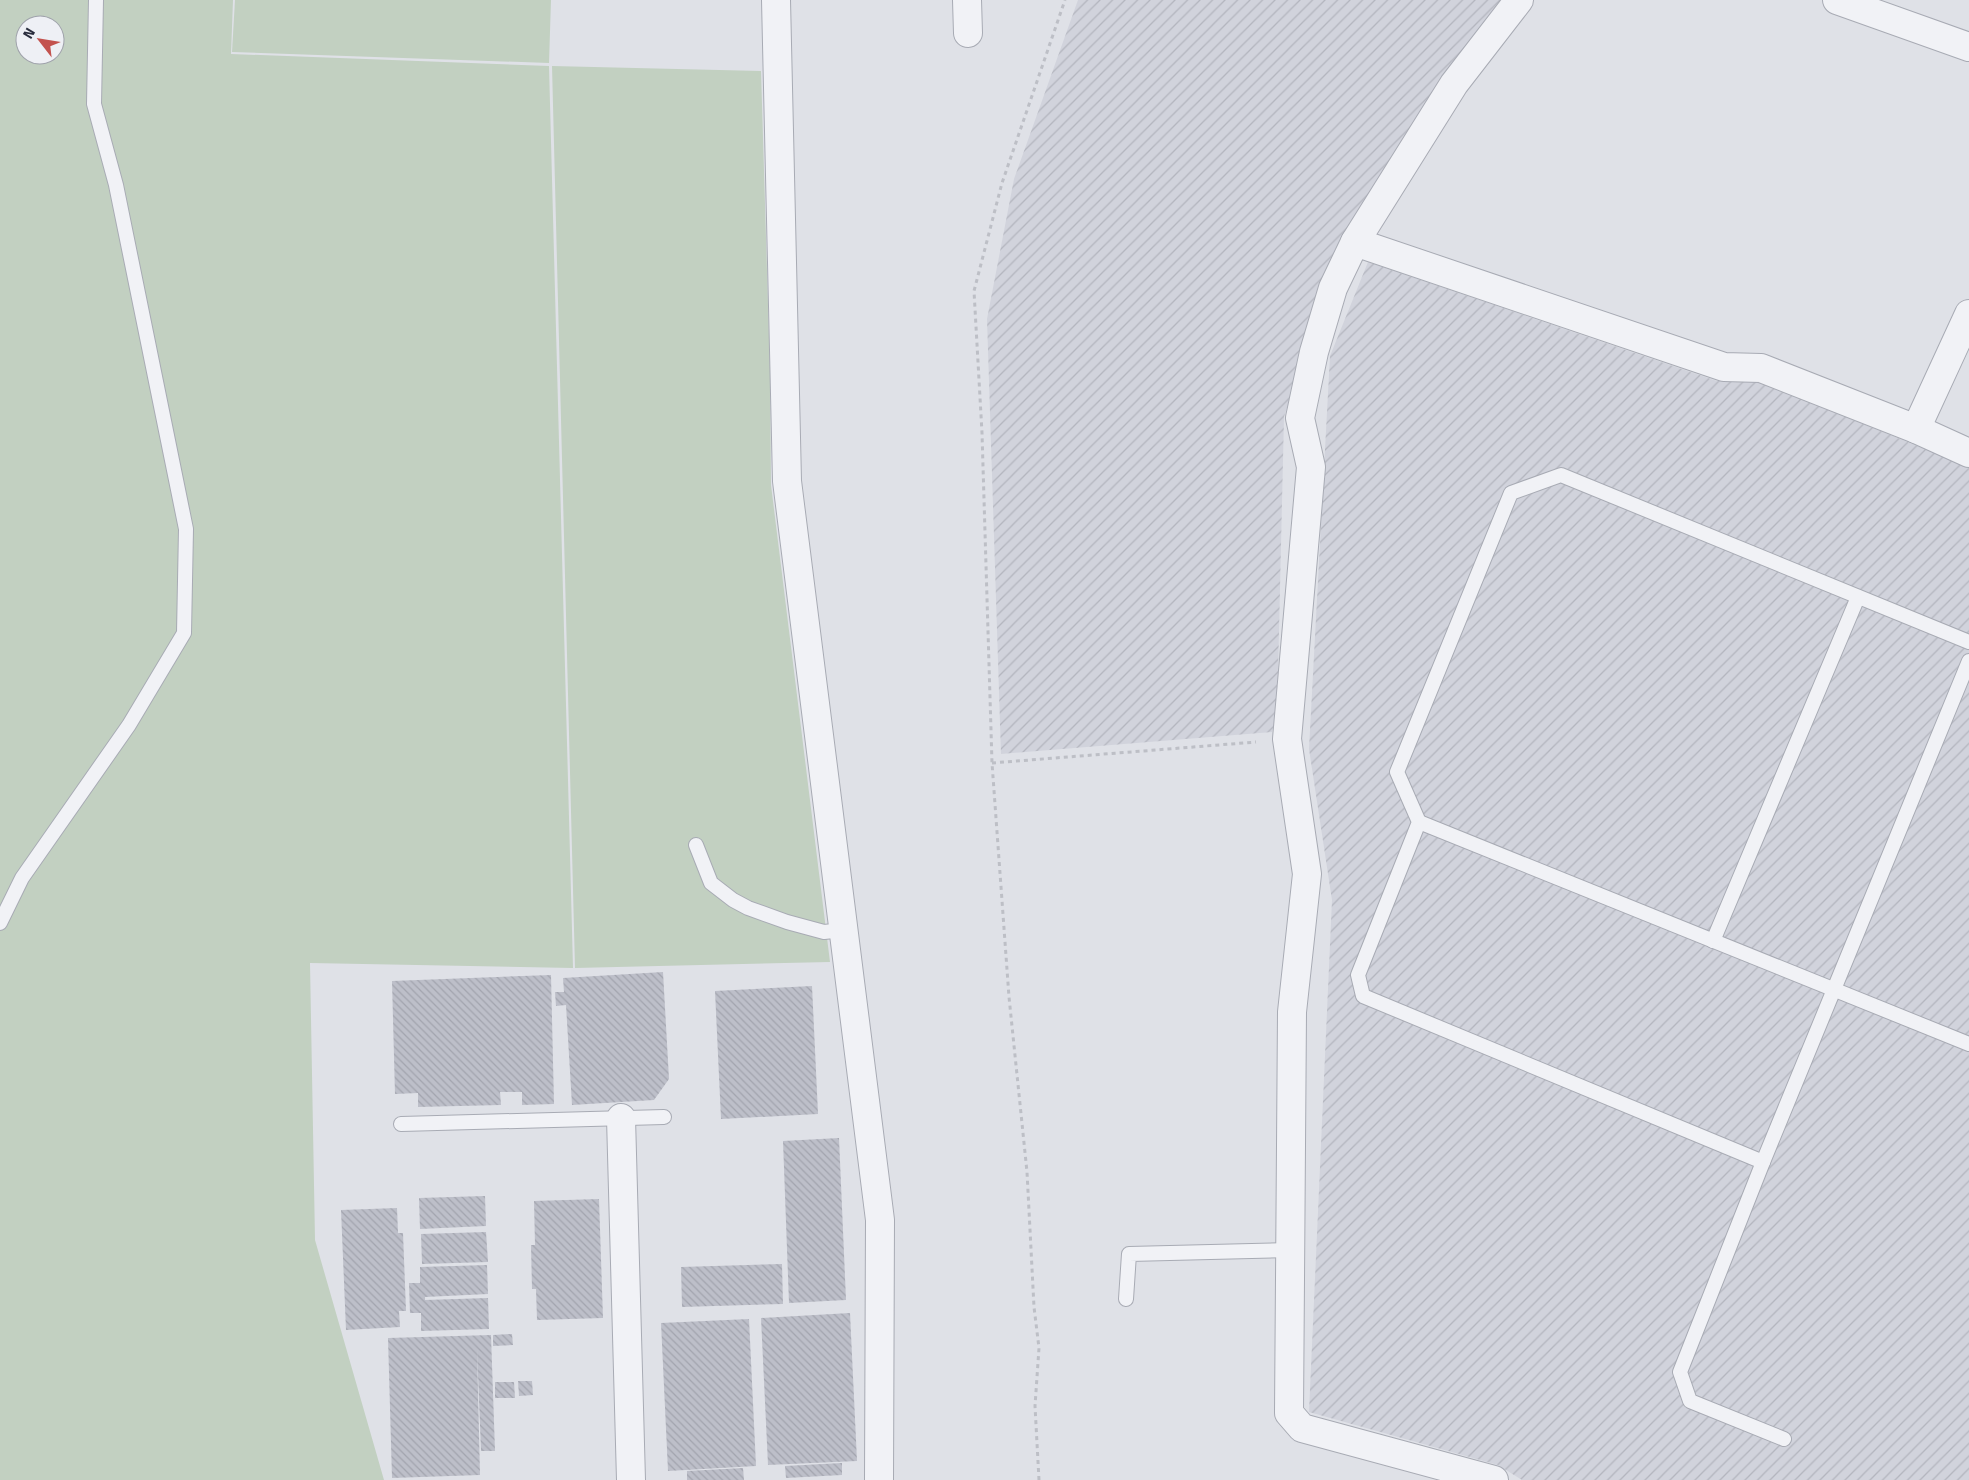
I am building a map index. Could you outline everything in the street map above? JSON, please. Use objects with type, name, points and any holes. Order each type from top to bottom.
[{"type":"street","points":[[776,0],[787,480],[880,1220],[879,1480]]},
{"type":"street","points":[[968,0],[968,33]]},
{"type":"street","points":[[1494,1480],[1302,1428],[1290,1413],[1292,1012],[1307,874],[1287,739],[1312,467],[1300,418],[1314,352],[1334,288],[1355,242],[1454,84],[1519,0]]},
{"type":"street","points":[[1836,0],[1969,47]]},
{"type":"street","points":[[1355,242],[1724,367],[1762,368],[1916,429],[1969,453]]},
{"type":"street","points":[[1916,429],[1969,314]]},
{"type":"street","points":[[622,1118],[631,1480]]},
{"type":"lane","points":[[0,923],[22,878],[129,725],[184,633],[186,529],[116,185],[94,104],[96,0]]},
{"type":"lane","points":[[1969,642],[1561,475],[1511,492],[1397,772],[1419,822],[1969,1044]]},
{"type":"lane","points":[[1713,941],[1858,597]]},
{"type":"lane","points":[[1784,1439],[1690,1401],[1680,1372],[1763,1162],[1969,661]]},
{"type":"lane","points":[[1419,822],[1358,975],[1363,996],[1763,1162]]},
{"type":"lane","points":[[696,845],[711,883],[733,900],[772,917],[824,932],[843,930]]},
{"type":"lane","points":[[401,1124],[664,1117]]},
{"type":"lane","points":[[1126,1299],[1129,1254],[1290,1250]]},
{"type":"path","points":[[1039,1480],[1035,1406],[1038,1348],[1027,1172],[1009,997],[992,763],[982,442],[974,291],[1002,183],[1065,0]]},
{"type":"path","points":[[992,763],[1287,739]]},
{"type":"shaded area","points":[[1078,0],[1506,0],[1344,232],[1284,417],[1277,717],[1272,732],[1001,754],[987,319],[1014,179]]},
{"type":"shaded area","points":[[1368,262],[1717,381],[1760,382],[1969,467],[1969,1480],[1522,1480],[1498,1465],[1309,1412],[1332,900],[1309,749],[1330,356]]},
{"type":"green space","points":[[0,0],[233,0],[231,54],[549,66],[573,968],[310,963],[315,1240],[384,1480],[0,1480]]},
{"type":"green space","points":[[235,0],[551,0],[549,63],[232,52]]},
{"type":"green space","points":[[552,66],[761,71],[770,370],[771,485],[830,962],[575,968]]},
{"type":"building","points":[[663,972],[669,1079],[654,1100],[572,1105],[566,1005],[556,1006],[555,992],[564,992],[563,978]]},
{"type":"building","points":[[551,975],[554,1104],[522,1105],[522,1092],[500,1092],[501,1105],[418,1107],[418,1093],[395,1094],[392,981]]},
{"type":"building","points":[[812,986],[818,1114],[721,1119],[715,991]]},
{"type":"building","points":[[839,1138],[846,1300],[789,1303],[783,1141]]},
{"type":"building","points":[[485,1196],[486,1226],[420,1229],[419,1198]]},
{"type":"building","points":[[599,1199],[603,1318],[537,1320],[536,1289],[532,1289],[531,1245],[535,1245],[534,1201]]},
{"type":"building","points":[[397,1208],[398,1233],[403,1233],[406,1311],[399,1311],[400,1327],[346,1330],[341,1210]]},
{"type":"building","points":[[486,1232],[488,1262],[422,1264],[421,1234]]},
{"type":"building","points":[[782,1264],[783,1304],[682,1307],[681,1267]]},
{"type":"building","points":[[487,1265],[488,1294],[425,1297],[425,1300],[488,1298],[489,1329],[421,1331],[421,1313],[410,1313],[409,1283],[420,1283],[420,1267]]},
{"type":"building","points":[[850,1313],[857,1461],[768,1465],[761,1318]]},
{"type":"building","points":[[749,1319],[756,1466],[668,1471],[661,1323]]},
{"type":"building","points":[[512,1334],[513,1345],[493,1346],[493,1335]]},
{"type":"building","points":[[491,1335],[495,1451],[481,1451],[477,1349],[480,1475],[392,1478],[388,1338]]},
{"type":"building","points":[[518,1381],[532,1381],[533,1395],[519,1396]]},
{"type":"building","points":[[495,1382],[514,1382],[515,1398],[495,1398]]},
{"type":"building","points":[[842,1463],[842,1475],[786,1478],[785,1466]]},
{"type":"building","points":[[743,1468],[744,1480],[687,1480],[687,1471]]}]
